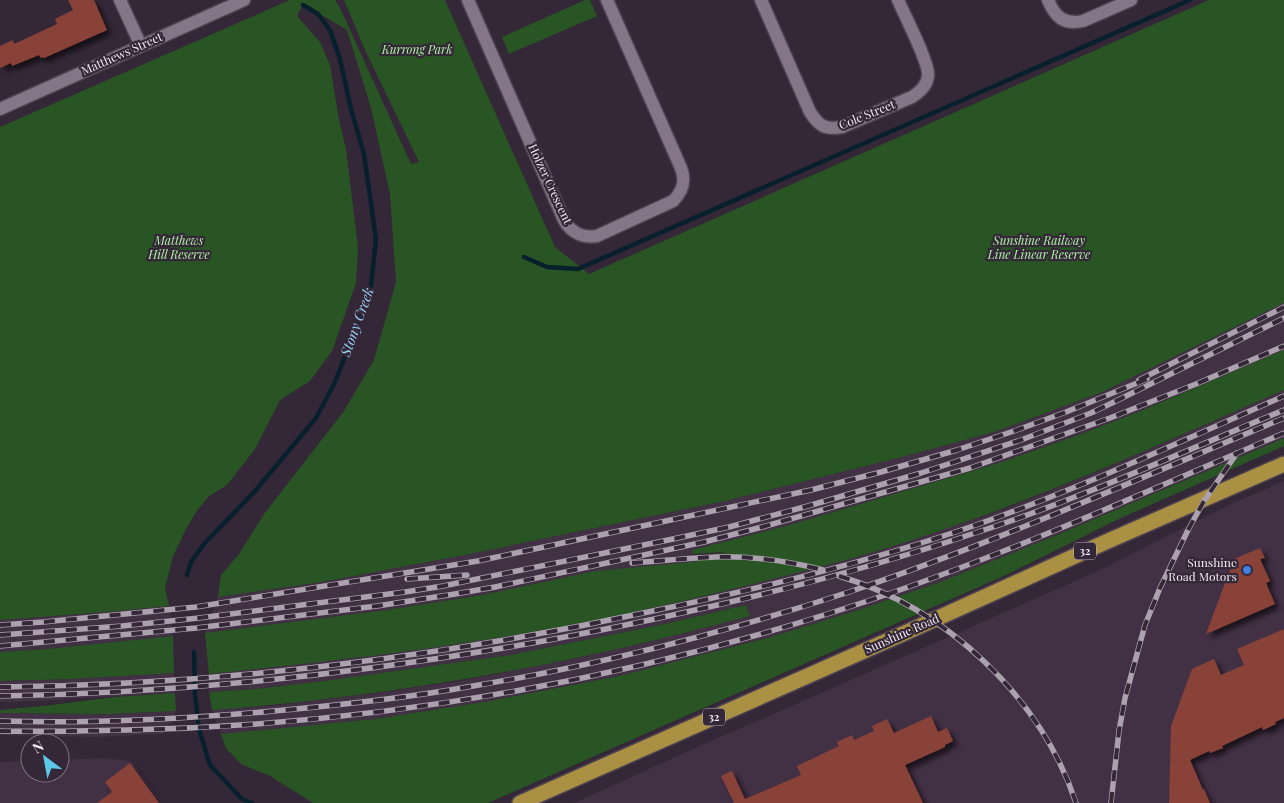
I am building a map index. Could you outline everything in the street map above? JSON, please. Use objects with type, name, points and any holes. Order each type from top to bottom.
[{"type":"main road","name":"Sunshine Road","points":[[520,803],[941,617],[1108,540],[1284,464]]},
{"type":"street","points":[[120,0],[141,46]]},
{"type":"street","name":"Matthews Street","points":[[0,109],[244,0]]},
{"type":"street","name":"Holzer Crescent","points":[[468,0],[564,220],[574,232],[591,237],[673,201],[678,196],[684,182],[681,168],[611,1]]},
{"type":"street","name":"Cole Street","points":[[761,0],[810,112],[820,125],[833,129],[842,127],[912,97],[921,91],[924,86],[928,77],[926,62],[898,0]]},
{"type":"street","points":[[1048,0],[1062,20],[1076,23],[1132,0]]},
{"type":"shaded area","points":[[1284,303],[1284,350],[1143,410],[1002,462],[793,524],[692,550],[692,563],[595,571],[482,595],[387,610],[205,633],[218,597],[322,582],[470,554],[725,501],[994,432],[1100,393]]},
{"type":"shaded area","points":[[1284,390],[1284,438],[1057,535],[940,582],[771,637],[619,676],[484,702],[375,719],[221,734],[212,710],[278,705],[465,680],[576,658],[749,616],[746,605],[655,626],[510,655],[324,681],[209,692],[209,674],[483,640],[684,601],[834,563],[909,541],[1015,505],[1101,470]]},
{"type":"shaded area","points":[[1284,481],[1284,803],[574,803],[717,738],[1098,571],[1233,503]]},
{"type":"shaded area","points":[[169,606],[173,636],[0,652],[0,620]]},
{"type":"shaded area","points":[[174,673],[175,693],[0,702],[0,681]]},
{"type":"shaded area","points":[[176,711],[163,734],[94,737],[70,736],[70,733],[0,735],[0,713],[110,714]]},
{"type":"shaded area","points":[[104,758],[130,761],[163,803],[0,803],[0,762],[20,761],[20,783],[70,783],[70,760]]},
{"type":"green space","name":"Sunshine Railway Line Linear Reserve","points":[[290,0],[335,0],[411,164],[419,162],[365,50],[344,0],[445,0],[555,247],[589,274],[1209,0],[1284,0],[1284,303],[1100,393],[994,432],[725,501],[470,554],[322,582],[218,597],[221,575],[239,554],[264,514],[344,411],[374,360],[396,282],[390,194],[371,108],[347,30],[303,4],[297,16],[320,42],[330,65],[346,149],[358,248],[356,283],[332,351],[310,381],[280,400],[255,449],[227,485],[209,496],[196,512],[173,556],[165,588],[169,606],[0,620],[0,127]]},
{"type":"green space","points":[[585,0],[590,0],[597,16],[509,54],[502,37]]},
{"type":"green space","points":[[1284,350],[1284,390],[1145,451],[1005,508],[888,548],[709,595],[548,629],[415,650],[209,674],[205,633],[387,610],[482,595],[595,571],[692,562],[725,552],[692,554],[692,550],[793,524],[1002,462],[1143,410]]},
{"type":"green space","points":[[1284,438],[1284,446],[1121,518],[1006,575],[488,803],[313,803],[270,776],[241,764],[226,748],[221,734],[375,719],[484,702],[619,676],[771,637],[940,582],[1057,535]]},
{"type":"green space","points":[[746,605],[750,616],[685,633],[531,667],[395,690],[304,702],[212,710],[209,692],[324,681],[510,655],[655,626]]},
{"type":"green space","points":[[173,636],[174,673],[0,681],[0,652]]},
{"type":"green space","points":[[175,693],[176,711],[110,714],[0,713],[0,710],[115,697]]},
{"type":"building","points":[[68,0],[94,0],[107,30],[44,58],[41,58],[39,55],[12,66],[11,63],[0,68],[0,46],[13,40],[14,44],[57,24],[55,19],[73,10]]},
{"type":"building","points":[[1260,548],[1265,558],[1260,559],[1270,581],[1266,583],[1275,604],[1206,634],[1234,559]]},
{"type":"building","points":[[1284,629],[1284,718],[1263,730],[1262,727],[1222,746],[1223,748],[1210,753],[1209,751],[1190,760],[1210,803],[1169,803],[1171,726],[1192,669],[1214,659],[1221,675],[1244,665],[1237,649]]},
{"type":"building","points":[[931,716],[938,732],[947,728],[953,741],[945,745],[945,747],[905,765],[923,803],[734,803],[721,776],[732,771],[745,799],[801,775],[797,766],[839,746],[837,742],[852,735],[854,740],[874,731],[872,726],[887,719],[894,733]]},
{"type":"building","points":[[130,763],[159,803],[97,803],[112,792],[105,782]]},
{"type":"waterway","points":[[524,257],[547,267],[578,269],[1190,0]]},
{"type":"waterway","name":"Stony Creek","points":[[187,575],[191,562],[204,544],[255,491],[316,418],[335,382],[371,286],[376,239],[364,154],[351,109],[340,59],[330,30],[318,14],[303,5]]},
{"type":"waterway","name":"Stony Creek","points":[[194,652],[195,695],[199,729],[210,765],[242,799],[252,803]]},
{"type":"railway","points":[[1139,380],[1284,307]]},
{"type":"railway","points":[[0,635],[199,618],[405,592],[443,586],[729,527],[921,473],[1021,440],[1091,413],[1284,318]]},
{"type":"railway","points":[[0,646],[196,628],[377,606],[495,587],[704,542],[970,468],[1110,418],[1284,346]]},
{"type":"railway","points":[[0,625],[196,607],[478,561],[811,490],[957,450],[1066,412],[1147,379]]},
{"type":"railway","points":[[0,687],[163,681],[245,675],[326,666],[488,643],[731,594],[854,563],[976,525],[1093,480],[1284,396]]},
{"type":"railway","points":[[0,696],[138,691],[207,686],[344,671],[481,652],[711,607],[870,566],[1014,520],[1092,490],[1284,410]]},
{"type":"railway","points":[[0,721],[137,720],[240,714],[324,706],[399,698],[448,690],[521,678],[616,658],[756,621],[904,573],[1068,509],[1284,418]]},
{"type":"railway","points":[[0,731],[127,730],[225,726],[322,718],[419,707],[516,691],[612,672],[707,649],[801,622],[894,592],[1041,536],[1284,433]]},
{"type":"railway","points":[[1111,803],[1119,731],[1125,698],[1145,625],[1160,588],[1188,530],[1204,501],[1237,453]]},
{"type":"railway","points":[[632,563],[706,557],[743,557],[797,564],[823,570]]},
{"type":"railway","points":[[407,579],[467,575]]},
{"type":"railway","points":[[839,576],[878,591],[916,610],[952,634],[984,662],[1014,693],[1039,727],[1060,764],[1076,803]]},
{"type":"place","name":"Sunshine Road Motors","points":[[1247,570]]},
{"type":"park label","name":"Kurrong Park","points":[[417,50]]},
{"type":"park label","name":"Matthews Hill Reserve","points":[[179,248]]}]
